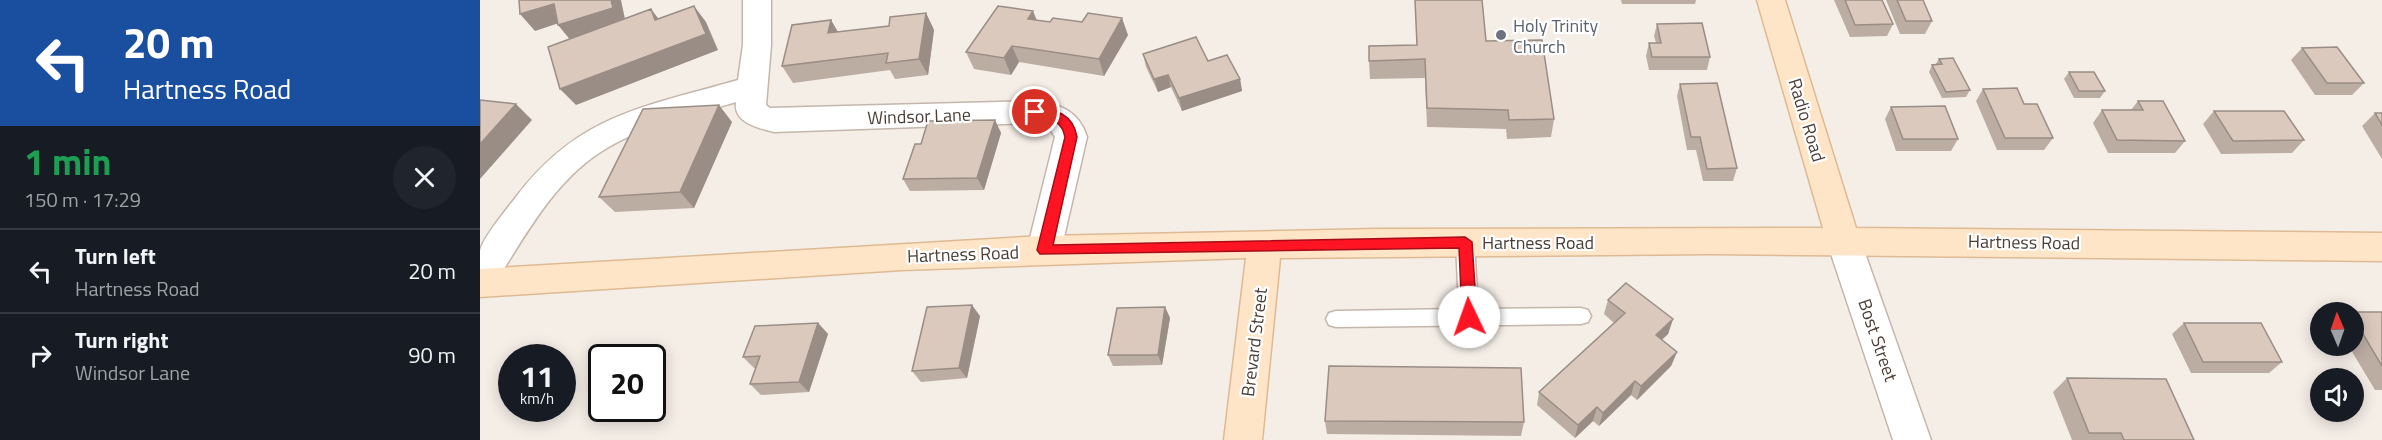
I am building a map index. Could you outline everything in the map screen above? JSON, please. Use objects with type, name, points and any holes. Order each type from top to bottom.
[{"type":"main road","name":"Radio Road","points":[[1771,0],[1843,239]]},
{"type":"main road","name":"Hartness Road","points":[[480,283],[915,255],[1265,244],[1843,239],[2382,247]]},
{"type":"main road","name":"Brevard Street","points":[[1243,440],[1265,244]]},
{"type":"street","name":"Windsor Lane","points":[[758,0],[757,45],[750,109],[759,116],[774,121],[1035,112],[1051,114],[1062,119],[1069,126],[1071,137],[1044,250]]},
{"type":"street","points":[[480,278],[536,196],[579,150],[622,127],[751,87]]},
{"type":"street","name":"Bost Street","points":[[1843,239],[1912,440]]},
{"type":"lane","points":[[1465,242],[1469,317]]},
{"type":"lane","points":[[1336,319],[1581,316]]},
{"type":"building","points":[[519,0],[611,0],[613,8],[558,25],[554,4],[520,14]]},
{"type":"building","points":[[1415,0],[1482,0],[1486,41],[1542,40],[1554,119],[1509,120],[1508,110],[1427,108],[1425,59],[1369,61],[1369,46],[1417,45]]},
{"type":"building","points":[[1845,0],[1882,0],[1893,24],[1855,25]]},
{"type":"building","points":[[1897,0],[1923,0],[1932,21],[1906,21]]},
{"type":"building","points":[[694,6],[706,34],[560,89],[548,47],[651,9],[655,20]]},
{"type":"building","points":[[998,6],[1033,11],[1028,19],[1050,22],[1053,18],[1082,22],[1088,13],[1122,18],[1099,59],[1012,46],[1004,58],[966,52]]},
{"type":"building","points":[[926,13],[919,59],[886,63],[888,53],[782,66],[792,25],[831,20],[828,33],[889,26],[890,17]]},
{"type":"building","points":[[1702,23],[1710,57],[1652,57],[1649,43],[1661,43],[1657,24]]},
{"type":"building","points":[[1196,37],[1208,61],[1227,55],[1240,79],[1179,98],[1168,75],[1154,79],[1143,54]]},
{"type":"building","points":[[2337,47],[2364,83],[2327,83],[2302,48]]},
{"type":"building","points":[[1953,58],[1970,90],[1946,92],[1932,65],[1942,64],[1939,59]]},
{"type":"building","points":[[2069,72],[2094,72],[2105,91],[2079,91]]},
{"type":"building","points":[[1717,83],[1737,168],[1707,169],[1700,137],[1691,137],[1680,84]]},
{"type":"building","points":[[2017,88],[2024,104],[2037,104],[2053,138],[2005,138],[1983,89]]},
{"type":"building","points":[[480,100],[516,104],[480,144]]},
{"type":"building","points":[[2138,101],[2163,101],[2185,141],[2117,140],[2102,110],[2143,110]]},
{"type":"building","points":[[719,105],[680,192],[599,197],[643,109]]},
{"type":"building","points":[[1945,106],[1958,139],[1903,139],[1891,107]]},
{"type":"building","points":[[2214,111],[2284,111],[2304,140],[2233,141]]},
{"type":"building","points":[[2375,113],[2382,113],[2382,125]]},
{"type":"building","points":[[995,120],[977,178],[903,179],[915,144],[921,144],[928,121]]},
{"type":"building","points":[[1626,283],[1673,319],[1656,335],[1677,352],[1641,386],[1635,381],[1603,413],[1597,407],[1578,425],[1539,392],[1625,313],[1608,300]]},
{"type":"building","points":[[972,305],[959,368],[912,371],[927,307]]},
{"type":"building","points":[[1165,307],[1158,355],[1108,355],[1117,308]]},
{"type":"building","points":[[2364,312],[2382,312],[2382,366],[2364,336]]},
{"type":"building","points":[[818,323],[799,382],[750,384],[760,356],[743,357],[755,326]]},
{"type":"building","points":[[2184,323],[2261,323],[2282,362],[2203,362]]},
{"type":"building","points":[[1329,366],[1521,368],[1524,422],[1325,421]]},
{"type":"building","points":[[2067,378],[2166,379],[2194,440],[2124,440],[2121,433],[2089,433]]},
{"type":"place","name":"Holy Trinity Church","points":[[1501,35]]},
{"type":"route","points":[[1035,112],[1051,114],[1062,119],[1069,126],[1071,137],[1044,250],[1265,244],[1465,242],[1469,317]]}]
